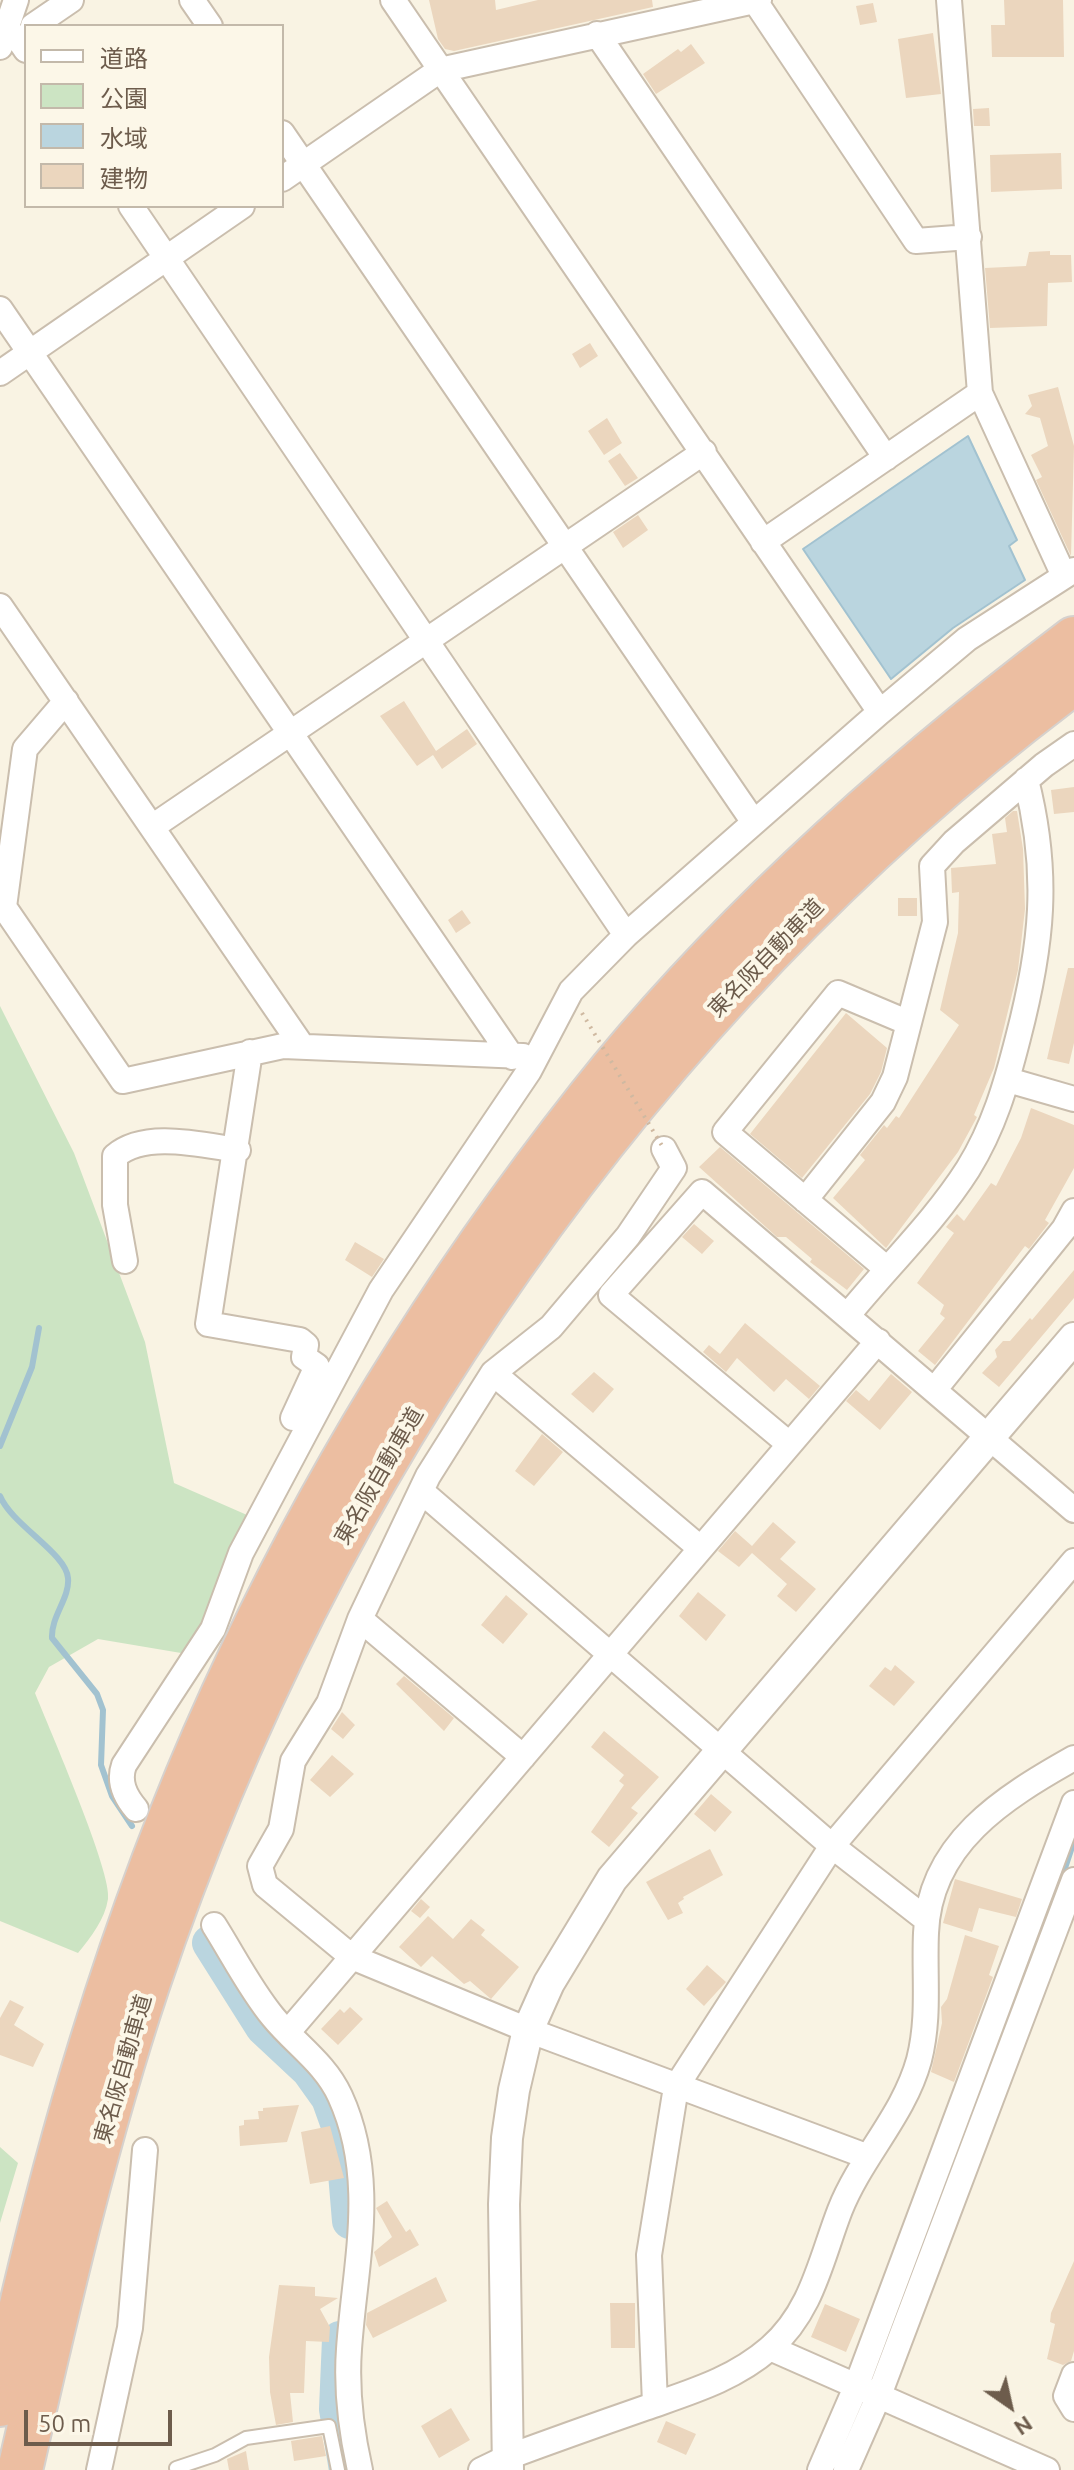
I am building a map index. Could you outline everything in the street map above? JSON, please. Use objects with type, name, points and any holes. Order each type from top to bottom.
[{"type":"highway","name":"東名阪自動車道","points":[[0,2404],[41,2226],[113,1978],[154,1863],[222,1698],[271,1596],[319,1503],[411,1350],[493,1228],[590,1097],[689,985],[813,858],[916,763],[1074,639]]},
{"type":"highway","name":"東名阪自動車道","points":[[20,2470],[113,2098],[148,1983],[238,1751],[345,1532],[495,1286],[675,1054],[721,1002],[838,885],[955,778],[1074,682]]},
{"type":"street","points":[[16,0],[18,37]]},
{"type":"street","points":[[37,24],[71,0]]},
{"type":"street","points":[[192,0],[209,24]]},
{"type":"street","points":[[393,0],[880,712]]},
{"type":"street","points":[[284,178],[440,70],[597,34],[697,6],[757,0],[916,241],[969,237]]},
{"type":"street","points":[[136,1809],[122,1786],[124,1765],[213,1629],[241,1553],[262,1517],[287,1461],[381,1290],[537,1054],[571,991],[626,935],[880,712],[967,639],[1069,573],[980,393],[949,0]]},
{"type":"street","points":[[597,34],[886,458]]},
{"type":"street","points":[[284,136],[753,821]]},
{"type":"street","points":[[132,208],[626,935]]},
{"type":"street","points":[[0,373],[239,208]]},
{"type":"street","points":[[0,309],[512,1057]]},
{"type":"street","points":[[763,542],[980,393]]},
{"type":"street","points":[[152,827],[704,452]]},
{"type":"street","points":[[0,606],[302,1046]]},
{"type":"street","points":[[66,701],[25,749],[4,907],[123,1081],[250,1052],[302,1046],[512,1057],[537,1054]]},
{"type":"street","points":[[805,1200],[883,1102],[895,1077],[935,922],[932,866],[954,842],[1026,780],[1074,744]]},
{"type":"street","points":[[848,1315],[967,1170],[997,1114],[1036,967],[1043,907],[1043,876],[1026,780]]},
{"type":"street","points":[[887,1269],[725,1132],[838,993],[909,1023]]},
{"type":"street","points":[[250,1052],[238,1150],[208,1324],[300,1340],[306,1345],[304,1357],[317,1366],[282,1438],[287,1461]]},
{"type":"street","points":[[1008,1080],[1074,1099]]},
{"type":"street","points":[[125,1261],[115,1205],[115,1156],[141,1143],[193,1143],[238,1150]]},
{"type":"street","points":[[664,1149],[674,1168],[628,1236],[551,1327],[493,1373],[421,1491],[360,1619],[329,1703],[293,1761],[281,1829],[260,1866],[265,1885],[352,1957],[528,2030],[866,2156]]},
{"type":"street","points":[[789,1444],[611,1295],[702,1192],[1074,1510]]},
{"type":"street","points":[[935,1389],[1055,1241],[1074,1211]]},
{"type":"street","points":[[508,2463],[505,2169],[512,2102],[528,2030],[549,1983],[594,1905],[1074,1338]]},
{"type":"street","points":[[288,2032],[878,1341]]},
{"type":"street","points":[[493,1373],[700,1548]]},
{"type":"street","points":[[421,1491],[832,1846],[927,1920]]},
{"type":"street","points":[[655,2404],[649,2255],[676,2087],[832,1846],[1074,1561]]},
{"type":"street","points":[[360,1619],[523,1757]]},
{"type":"street","points":[[481,2470],[508,2463],[731,2376],[770,2348],[791,2325],[810,2294],[844,2201],[866,2156],[902,2102],[919,2059],[927,2003],[927,1920],[935,1879],[964,1837],[1001,1804],[1074,1758]]},
{"type":"street","points":[[846,2470],[866,2390],[1074,1803]]},
{"type":"street","points":[[820,2470],[866,2390],[1074,1880]]},
{"type":"street","points":[[214,1925],[260,1999],[312,2055],[339,2094],[355,2141],[363,2203],[349,2382],[352,2436],[360,2470]]},
{"type":"street","points":[[99,2470],[130,2328],[145,2150]]},
{"type":"street","points":[[770,2348],[1047,2470]]},
{"type":"street","points":[[1074,2375],[1066,2396],[1074,2409]]},
{"type":"lane","points":[[176,2468],[215,2455],[246,2438],[329,2426],[338,2470]]},
{"type":"path","points":[[582,1013],[664,1149]]},
{"type":"green space","points":[[0,1006],[74,1153],[145,1342],[174,1483],[263,1522],[187,1654],[98,1639],[49,1667],[35,1693],[91,1832],[107,1884],[108,1899],[104,1914],[78,1953],[0,1921]]},
{"type":"green space","points":[[0,2147],[18,2163],[0,2223]]},
{"type":"water","points":[[968,436],[1017,540],[1009,546],[1025,580],[953,628],[891,679],[803,549]]},
{"type":"building","points":[[429,0],[495,0],[496,10],[538,0],[652,0],[653,7],[454,51],[445,49],[438,39]]},
{"type":"building","points":[[1004,0],[1063,0],[1064,57],[992,57],[991,25],[1005,25]]},
{"type":"building","points":[[873,3],[877,22],[860,25],[856,6]]},
{"type":"building","points":[[933,33],[941,94],[906,98],[898,39]]},
{"type":"building","points":[[691,44],[705,63],[656,94],[643,74],[678,49],[681,52]]},
{"type":"building","points":[[989,108],[990,126],[974,126],[973,109]]},
{"type":"building","points":[[1061,153],[1062,189],[991,192],[990,155]]},
{"type":"building","points":[[1050,251],[1050,255],[1071,255],[1072,282],[1048,283],[1047,326],[990,328],[985,268],[1026,266],[1029,252]]},
{"type":"building","points":[[590,343],[598,356],[580,368],[572,354]]},
{"type":"building","points":[[1058,387],[1074,446],[1071,556],[1036,480],[1042,477],[1031,455],[1048,446],[1040,418],[1025,414],[1032,406],[1028,395]]},
{"type":"building","points":[[607,418],[622,443],[604,455],[588,431]]},
{"type":"building","points":[[620,453],[638,478],[625,486],[608,461]]},
{"type":"building","points":[[638,515],[648,530],[623,548],[613,532]]},
{"type":"building","points":[[404,701],[436,751],[467,729],[477,744],[442,769],[433,755],[417,766],[380,716]]},
{"type":"building","points":[[1074,787],[1074,812],[1054,814],[1051,790]]},
{"type":"building","points":[[1017,811],[1023,849],[1025,909],[1018,970],[994,1068],[974,1115],[977,1117],[958,1152],[886,1248],[833,1198],[865,1160],[860,1155],[884,1125],[887,1128],[896,1116],[899,1118],[959,1025],[940,1010],[958,933],[959,892],[952,893],[951,868],[996,864],[992,834],[1007,832],[1005,818]]},
{"type":"building","points":[[898,898],[917,898],[917,916],[898,916]]},
{"type":"building","points":[[462,910],[471,923],[456,933],[448,920]]},
{"type":"building","points":[[1068,968],[1074,968],[1074,1043],[1069,1064],[1047,1059]]},
{"type":"building","points":[[846,1013],[887,1048],[881,1072],[870,1094],[802,1178],[750,1134]]},
{"type":"building","points":[[1031,1108],[1074,1125],[1074,1168],[1045,1220],[1049,1223],[1029,1249],[1025,1246],[935,1365],[918,1351],[945,1318],[940,1314],[944,1305],[917,1283],[954,1233],[946,1227],[957,1214],[964,1221],[991,1183],[996,1186],[1021,1138]]},
{"type":"building","points":[[720,1147],[864,1269],[847,1290],[810,1262],[812,1259],[786,1237],[777,1237],[699,1167]]},
{"type":"building","points":[[694,1224],[714,1241],[702,1254],[682,1237]]},
{"type":"building","points":[[355,1242],[384,1259],[372,1277],[345,1260]]},
{"type":"building","points":[[1074,1270],[1074,1298],[999,1387],[982,1373],[997,1357],[995,1350],[1003,1341],[1010,1341],[1030,1318],[1032,1320]]},
{"type":"building","points":[[745,1323],[820,1386],[809,1399],[786,1379],[774,1392],[737,1358],[726,1372],[703,1352],[709,1345],[720,1354]]},
{"type":"building","points":[[594,1372],[614,1389],[593,1413],[571,1394]]},
{"type":"building","points":[[891,1374],[912,1392],[880,1430],[846,1401],[856,1390],[869,1401]]},
{"type":"building","points":[[542,1434],[563,1452],[534,1486],[515,1471]]},
{"type":"building","points":[[773,1522],[796,1542],[780,1559],[816,1589],[796,1612],[777,1596],[787,1584],[752,1553],[739,1567],[718,1551],[735,1531],[752,1546]]},
{"type":"building","points":[[698,1592],[726,1615],[706,1641],[679,1616]]},
{"type":"building","points":[[506,1595],[528,1614],[503,1644],[481,1625]]},
{"type":"building","points":[[895,1665],[915,1682],[894,1706],[869,1686],[885,1667],[891,1671]]},
{"type":"building","points":[[404,1676],[454,1718],[444,1731],[396,1684]]},
{"type":"building","points":[[342,1712],[355,1725],[343,1739],[331,1729]]},
{"type":"building","points":[[604,1731],[659,1777],[631,1808],[638,1813],[609,1847],[591,1832],[624,1785],[619,1781],[624,1775],[591,1747]]},
{"type":"building","points":[[332,1755],[354,1774],[330,1797],[310,1780]]},
{"type":"building","points":[[711,1794],[732,1812],[715,1832],[694,1814]]},
{"type":"building","points":[[710,1849],[723,1875],[683,1897],[678,1903],[683,1913],[668,1920],[646,1882]]},
{"type":"building","points":[[955,1879],[1022,1899],[1016,1917],[979,1908],[972,1932],[943,1923]]},
{"type":"building","points":[[421,1899],[430,1907],[420,1918],[411,1911]]},
{"type":"building","points":[[428,1916],[453,1939],[471,1919],[485,1930],[481,1935],[519,1967],[491,1999],[470,1981],[464,1984],[432,1956],[421,1967],[399,1947]]},
{"type":"building","points":[[965,1935],[999,1946],[989,1975],[993,1977],[954,2082],[931,2072],[942,2023],[941,2007],[947,1999]]},
{"type":"building","points":[[707,1965],[726,1982],[704,2006],[686,1989]]},
{"type":"building","points":[[10,2000],[24,2007],[14,2025],[44,2044],[33,2067],[0,2055],[0,2018]]},
{"type":"building","points":[[350,2007],[363,2019],[338,2045],[321,2029],[340,2009],[344,2013]]},
{"type":"building","points":[[299,2105],[287,2142],[240,2146],[239,2126],[244,2125],[244,2120],[259,2119],[258,2111],[263,2111],[263,2108]]},
{"type":"building","points":[[330,2126],[344,2178],[310,2184],[301,2132]]},
{"type":"building","points":[[387,2201],[406,2232],[410,2229],[419,2245],[379,2267],[374,2252],[392,2237],[376,2208]]},
{"type":"building","points":[[1074,2261],[1074,2351],[1071,2361],[1063,2365],[1047,2359],[1055,2324],[1050,2322]]},
{"type":"building","points":[[436,2277],[447,2301],[373,2338],[366,2325],[367,2313]]},
{"type":"building","points":[[279,2285],[315,2287],[315,2296],[338,2298],[320,2309],[330,2327],[329,2342],[306,2341],[304,2393],[290,2393],[293,2422],[276,2425],[270,2392],[269,2357]]},
{"type":"building","points":[[610,2303],[635,2303],[635,2348],[611,2348]]},
{"type":"building","points":[[825,2304],[860,2319],[846,2352],[811,2337]]},
{"type":"building","points":[[451,2408],[470,2440],[439,2458],[421,2426]]},
{"type":"building","points":[[666,2421],[696,2434],[686,2455],[657,2442]]},
{"type":"building","points":[[322,2436],[326,2456],[294,2461],[291,2441]]},
{"type":"building","points":[[246,2451],[249,2470],[229,2470],[227,2459]]},
{"type":"waterway","points":[[0,1446],[32,1367],[39,1328]]},
{"type":"waterway","points":[[0,1496],[15,1518],[65,1568],[68,1585],[54,1622],[52,1638],[97,1694],[103,1710],[101,1765],[112,1796],[132,1826]]},
{"type":"waterway","points":[[1056,1895],[1074,1841]]},
{"type":"waterway","points":[[210,1943],[263,2027],[309,2070],[329,2098],[343,2137],[350,2221]]},
{"type":"waterway","points":[[907,2283],[923,2245]]},
{"type":"waterway","points":[[340,2339],[337,2409],[347,2470]]}]
